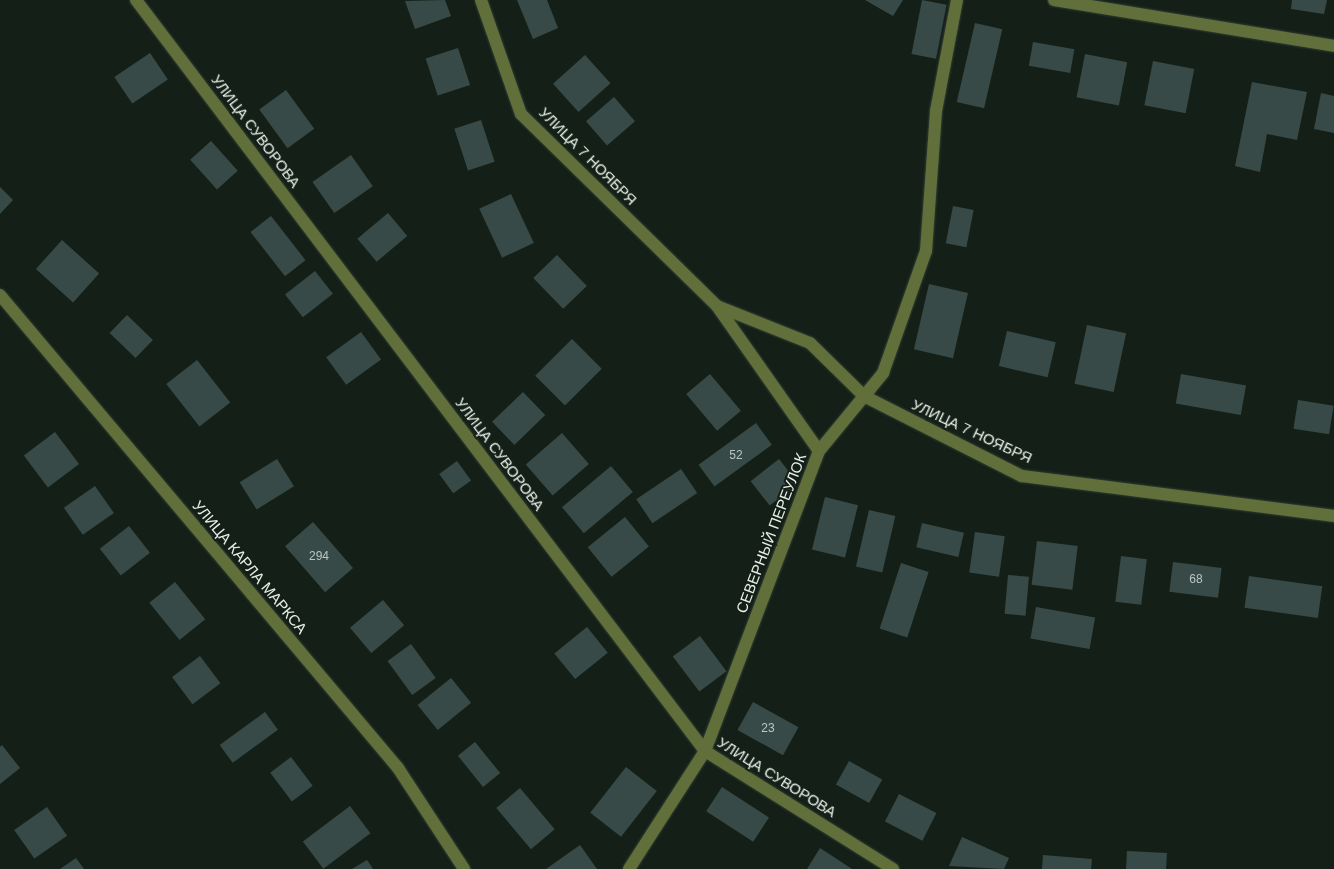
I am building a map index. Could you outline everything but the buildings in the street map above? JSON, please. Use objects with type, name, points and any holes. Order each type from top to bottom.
[{"type":"street","name":"УЛИЦА СУВОРОВА","points":[[136,0],[704,751],[893,869]]},
{"type":"street","name":"УЛИЦА 7 НОЯБРЯ","points":[[481,0],[522,114],[717,306],[819,451]]},
{"type":"street","name":"СЕВЕРНЫЙ ПЕРЕУЛОК","points":[[629,869],[704,751],[819,451],[883,373],[926,251],[936,111],[957,0]]},
{"type":"street","points":[[1054,0],[1334,46]]},
{"type":"street","name":"УЛИЦА КАРЛА МАРКСА","points":[[0,295],[398,768],[464,869]]},
{"type":"street","name":"УЛИЦА 7 НОЯБРЯ","points":[[717,306],[810,343],[864,396],[1022,476],[1334,516]]}]
